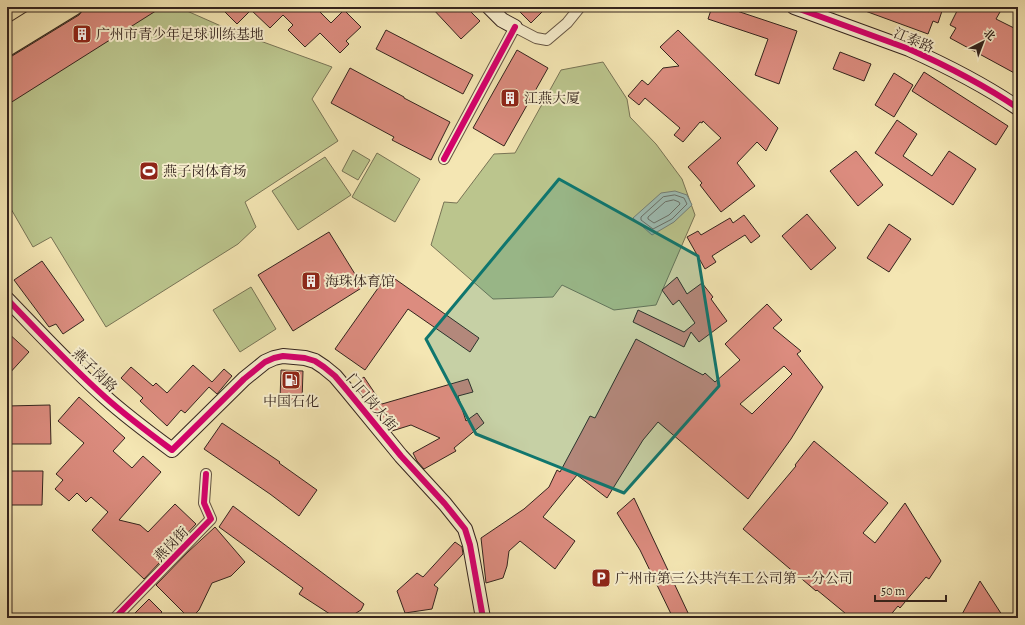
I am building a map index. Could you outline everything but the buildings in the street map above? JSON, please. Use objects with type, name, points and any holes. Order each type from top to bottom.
[{"type":"main road","points":[[7,34],[50,7]]},
{"type":"main road","points":[[7,48],[74,7]]},
{"type":"street","points":[[489,7],[502,20],[536,38],[547,40],[567,23],[580,7]]},
{"type":"street","points":[[499,7],[515,27]]},
{"type":"street","name":"江泰路","points":[[794,7],[927,57],[997,94],[1018,108]]},
{"type":"street","points":[[444,159],[515,27]]},
{"type":"street","name":"燕子岗路","points":[[7,299],[104,396],[146,431],[172,450]]},
{"type":"street","name":"门口岗大街","points":[[172,450],[244,379],[265,362],[283,356],[305,358],[315,361],[334,376],[346,389],[401,456],[445,504],[465,529],[470,545],[483,618]]},
{"type":"street","name":"燕岗街","points":[[115,618],[211,519],[204,503],[206,474]]},
{"type":"highlighted area","points":[[559,179],[698,256],[719,386],[624,493],[476,434],[426,339]]},
{"type":"green space","name":"燕子岗体育场","points":[[88,7],[178,7],[230,30],[332,67],[312,99],[338,141],[245,202],[256,227],[238,244],[106,327],[51,237],[33,247],[7,202],[7,58]]},
{"type":"green space","points":[[603,62],[627,99],[630,117],[656,144],[682,179],[695,215],[656,305],[614,310],[562,285],[553,297],[493,299],[431,245],[444,202],[457,203],[494,154],[515,153],[561,70]]},
{"type":"green space","points":[[353,150],[370,160],[358,180],[342,171]]},
{"type":"green space","points":[[377,153],[420,179],[395,222],[352,197]]},
{"type":"green space","points":[[325,157],[351,195],[298,230],[272,191]]},
{"type":"green space","points":[[251,287],[276,329],[240,352],[213,310]]},
{"type":"water","points":[[675,191],[687,195],[692,205],[674,222],[652,235],[633,218],[661,193]]},
{"type":"cycle path","points":[[794,7],[909,49],[965,76],[1018,108]]},
{"type":"cycle path","points":[[444,159],[515,27]]},
{"type":"cycle path","points":[[7,299],[92,385],[129,418],[172,450],[244,379],[265,362],[283,356],[305,358],[315,361],[324,367],[335,376],[401,456],[445,504],[465,529],[470,545],[483,618]]},
{"type":"cycle path","points":[[115,618],[211,519],[204,503],[206,474]]},
{"type":"place","name":"广州市青少年足球训练基地","points":[[82,34]]},
{"type":"place","name":"江燕大厦","points":[[510,98]]},
{"type":"place","name":"燕子岗体育场","points":[[149,171]]},
{"type":"place","name":"海珠体育馆","points":[[311,281]]},
{"type":"place","name":"中国石化","points":[[291,380]]},
{"type":"place","name":"广州市第三公共汽车工公司第一分公司","points":[[601,578]]}]
